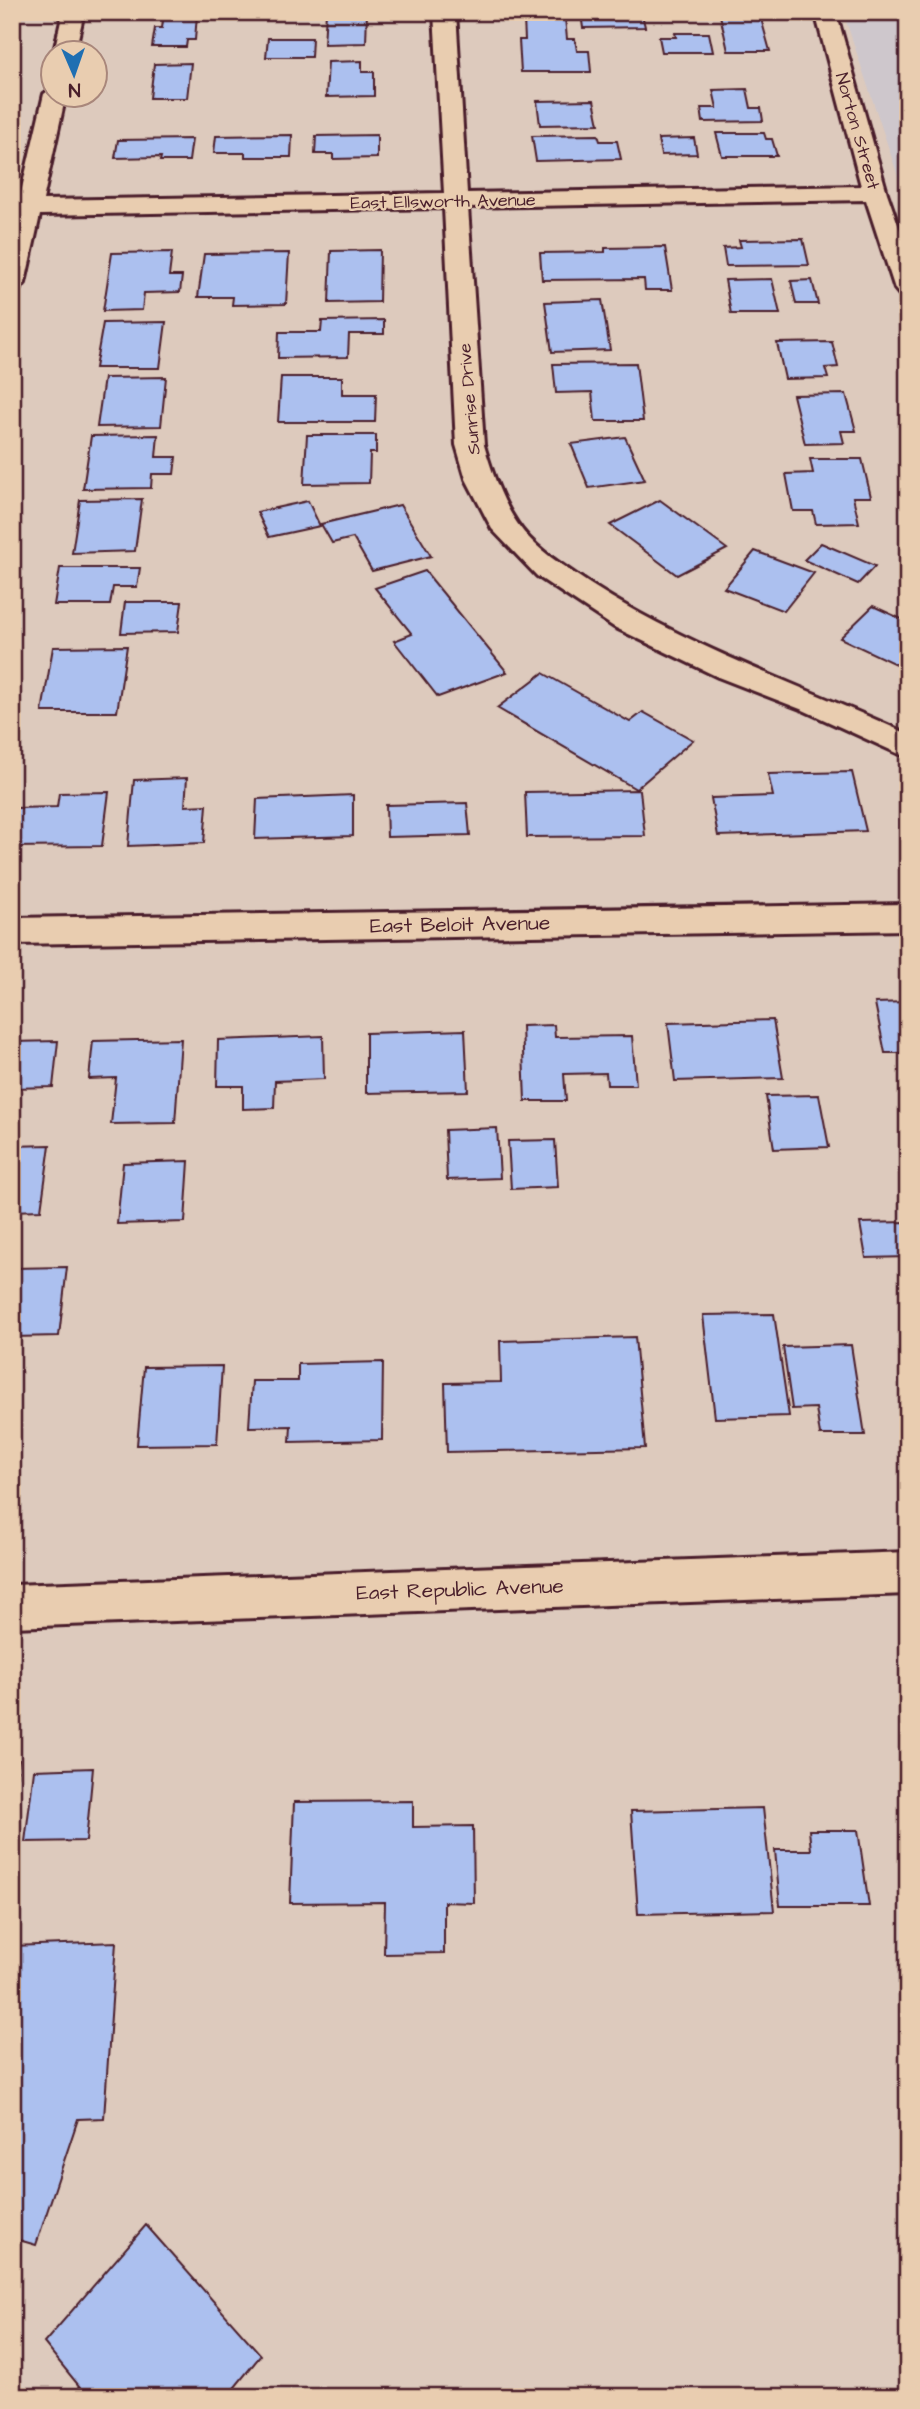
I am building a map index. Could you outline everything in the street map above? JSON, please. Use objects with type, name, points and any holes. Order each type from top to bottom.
[{"type":"street","points":[[68,38],[74,12]]},
{"type":"street","name":"Sunrise Drive","points":[[445,12],[470,445],[480,479],[506,528],[547,569],[625,620],[729,670],[814,703],[908,747]]},
{"type":"street","name":"Norton Street","points":[[825,12],[874,193],[908,289]]},
{"type":"street","points":[[12,283],[20,208],[51,108]]},
{"type":"street","name":"East Ellsworth Avenue","points":[[20,208],[874,193]]},
{"type":"street","name":"East Beloit Avenue","points":[[12,931],[908,918]]},
{"type":"street","name":"East Republic Avenue","points":[[12,1606],[908,1573]]},
{"type":"shaded area","points":[[843,12],[908,12],[908,206]]},
{"type":"building","points":[[326,12],[367,12],[366,43],[324,44]]},
{"type":"building","points":[[164,14],[197,14],[195,40],[187,40],[186,47],[152,47],[155,28],[162,28]]},
{"type":"building","points":[[581,14],[642,14],[645,27],[583,28]]},
{"type":"building","points":[[720,15],[760,15],[770,51],[728,51]]},
{"type":"building","points":[[565,18],[567,39],[575,39],[577,51],[589,51],[591,72],[521,72],[519,40],[525,40],[524,19]]},
{"type":"building","points":[[675,33],[709,33],[713,52],[662,52],[659,37],[676,37]]},
{"type":"building","points":[[268,38],[312,38],[311,57],[266,57]]},
{"type":"building","points":[[362,61],[362,72],[374,72],[374,96],[326,97],[328,62]]},
{"type":"building","points":[[191,63],[187,98],[150,98],[154,64]]},
{"type":"building","points":[[747,89],[751,108],[761,108],[763,121],[703,122],[701,108],[717,108],[713,90]]},
{"type":"building","points":[[594,100],[599,124],[540,125],[537,101]]},
{"type":"building","points":[[716,133],[764,133],[766,139],[772,139],[777,156],[722,156]]},
{"type":"building","points":[[292,135],[291,157],[245,157],[245,153],[214,153],[216,136]]},
{"type":"building","points":[[377,135],[377,158],[333,159],[333,154],[315,154],[316,136]]},
{"type":"building","points":[[598,135],[600,141],[617,141],[621,159],[536,161],[532,136]]},
{"type":"building","points":[[694,138],[697,154],[661,155],[658,139]]},
{"type":"building","points":[[192,139],[189,161],[160,161],[161,157],[115,158],[118,140]]},
{"type":"building","points":[[803,239],[809,265],[726,266],[723,248],[741,247],[739,240]]},
{"type":"building","points":[[665,247],[672,290],[645,290],[644,279],[542,280],[540,253],[605,252],[605,248]]},
{"type":"building","points":[[380,250],[379,302],[329,303],[331,251]]},
{"type":"building","points":[[172,252],[169,276],[182,276],[180,292],[144,293],[142,310],[103,311],[112,253]]},
{"type":"building","points":[[289,253],[286,304],[232,305],[233,297],[198,297],[204,254]]},
{"type":"building","points":[[772,279],[780,314],[731,314],[725,280]]},
{"type":"building","points":[[812,280],[818,304],[796,304],[791,281]]},
{"type":"building","points":[[602,300],[610,350],[552,352],[545,302]]},
{"type":"building","points":[[384,320],[384,334],[349,334],[348,357],[278,358],[279,332],[321,332],[322,321]]},
{"type":"building","points":[[166,322],[160,368],[95,368],[103,323]]},
{"type":"building","points":[[832,342],[838,367],[825,368],[828,378],[785,379],[777,343]]},
{"type":"building","points":[[636,363],[643,421],[595,421],[592,392],[556,393],[553,364]]},
{"type":"building","points":[[166,377],[161,426],[97,427],[104,378]]},
{"type":"building","points":[[281,377],[342,377],[342,394],[376,394],[375,422],[278,422]]},
{"type":"building","points":[[846,394],[856,431],[841,431],[844,443],[805,444],[793,395]]},
{"type":"building","points":[[158,435],[156,457],[176,457],[174,474],[152,474],[151,488],[83,489],[91,436]]},
{"type":"building","points":[[307,435],[376,435],[376,453],[370,453],[369,483],[304,484]]},
{"type":"building","points":[[625,437],[645,480],[589,488],[571,444]]},
{"type":"building","points":[[810,459],[862,459],[871,497],[853,497],[859,523],[816,524],[813,511],[793,511],[786,474],[813,473]]},
{"type":"building","points":[[142,499],[135,551],[72,553],[80,500]]},
{"type":"building","points":[[660,500],[727,549],[677,575],[610,525]]},
{"type":"building","points":[[308,501],[320,526],[269,537],[257,512]]},
{"type":"building","points":[[400,505],[431,556],[372,571],[353,538],[332,543],[321,524]]},
{"type":"building","points":[[821,543],[875,566],[858,584],[804,560]]},
{"type":"building","points":[[755,551],[814,573],[784,611],[724,588]]},
{"type":"building","points":[[60,568],[140,568],[137,587],[113,587],[110,605],[54,605]]},
{"type":"building","points":[[425,571],[507,672],[438,697],[394,641],[412,634],[375,588]]},
{"type":"building","points":[[125,602],[182,602],[178,632],[121,633]]},
{"type":"building","points":[[873,606],[908,622],[908,670],[840,638]]},
{"type":"building","points":[[127,646],[117,712],[42,712],[53,647]]},
{"type":"building","points":[[543,673],[630,722],[643,712],[693,740],[636,789],[497,708]]},
{"type":"building","points":[[852,772],[866,831],[718,836],[711,798],[773,796],[768,774]]},
{"type":"building","points":[[187,778],[185,806],[207,805],[204,843],[128,846],[134,780]]},
{"type":"building","points":[[640,790],[645,836],[527,837],[525,792]]},
{"type":"building","points":[[109,792],[102,846],[12,847],[16,808],[57,807],[59,793]]},
{"type":"building","points":[[353,795],[353,836],[255,839],[257,799]]},
{"type":"building","points":[[467,803],[470,835],[387,837],[386,805]]},
{"type":"building","points":[[908,1002],[908,1053],[885,1053],[875,1003]]},
{"type":"building","points":[[773,1020],[783,1078],[675,1081],[668,1023]]},
{"type":"building","points":[[554,1025],[555,1037],[632,1036],[636,1085],[607,1085],[606,1073],[564,1074],[566,1101],[525,1101],[522,1026]]},
{"type":"building","points":[[465,1030],[468,1091],[366,1093],[366,1033]]},
{"type":"building","points":[[323,1036],[324,1079],[275,1081],[274,1108],[243,1109],[243,1086],[217,1086],[218,1040]]},
{"type":"building","points":[[181,1039],[175,1123],[111,1124],[116,1078],[89,1079],[93,1041]]},
{"type":"building","points":[[58,1041],[53,1087],[12,1088],[12,1042]]},
{"type":"building","points":[[819,1095],[829,1147],[774,1149],[766,1096]]},
{"type":"building","points":[[497,1128],[500,1178],[447,1180],[445,1130]]},
{"type":"building","points":[[555,1140],[558,1187],[511,1189],[508,1141]]},
{"type":"building","points":[[50,1145],[41,1210],[12,1211],[12,1146]]},
{"type":"building","points":[[189,1161],[185,1222],[117,1224],[123,1163]]},
{"type":"building","points":[[908,1222],[908,1257],[866,1258],[860,1223]]},
{"type":"building","points":[[67,1267],[59,1336],[12,1337],[12,1268]]},
{"type":"building","points":[[774,1314],[789,1416],[715,1418],[703,1315]]},
{"type":"building","points":[[635,1337],[645,1448],[447,1452],[445,1383],[501,1382],[500,1341]]},
{"type":"building","points":[[851,1345],[865,1435],[820,1435],[816,1408],[792,1409],[783,1347]]},
{"type":"building","points":[[383,1362],[382,1440],[290,1442],[291,1426],[249,1427],[252,1381],[298,1381],[298,1364]]},
{"type":"building","points":[[222,1366],[217,1444],[137,1445],[144,1367]]},
{"type":"building","points":[[12,1760],[19,1760],[12,1814]]},
{"type":"building","points":[[93,1768],[86,1841],[25,1842],[34,1770]]},
{"type":"building","points":[[413,1801],[413,1827],[473,1826],[474,1903],[444,1902],[444,1953],[384,1954],[385,1902],[290,1903],[294,1802]]},
{"type":"building","points":[[763,1808],[774,1911],[638,1914],[631,1811]]},
{"type":"building","points":[[809,1830],[858,1830],[869,1906],[780,1906],[775,1850],[811,1850]]},
{"type":"building","points":[[116,1942],[104,2118],[78,2119],[36,2245],[12,2238],[12,1946]]},
{"type":"building","points":[[146,2225],[261,2355],[227,2397],[88,2397],[44,2343]]}]
